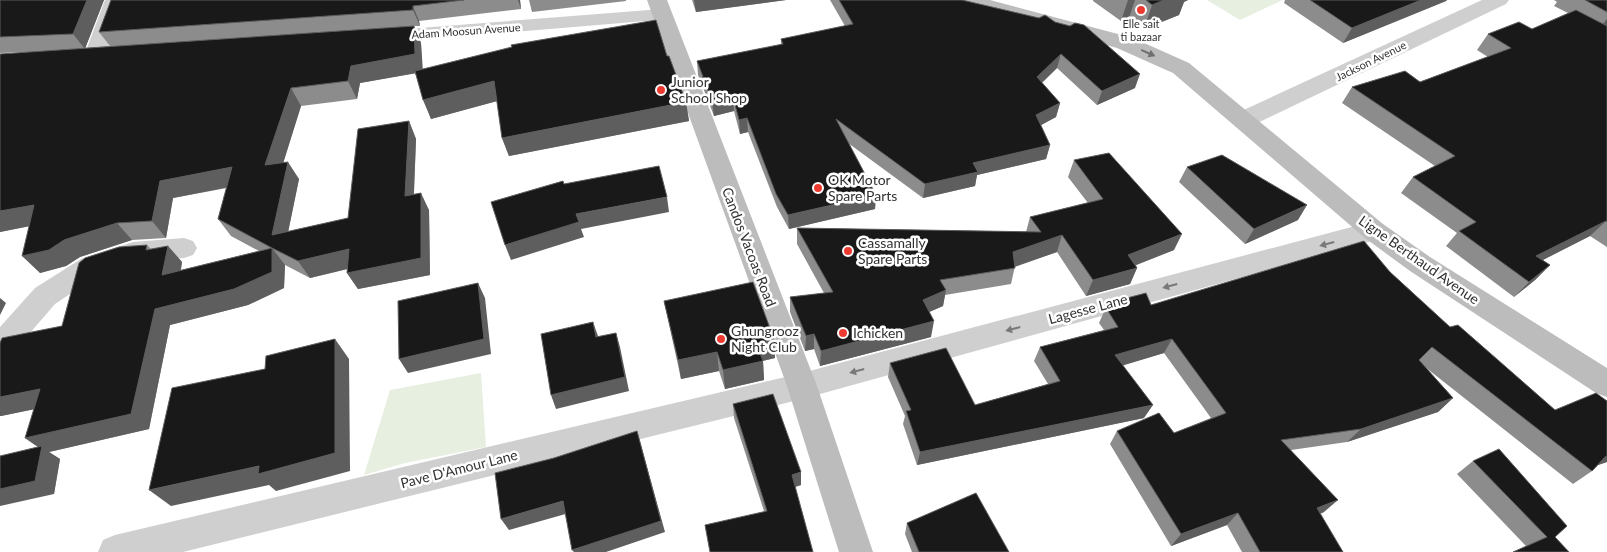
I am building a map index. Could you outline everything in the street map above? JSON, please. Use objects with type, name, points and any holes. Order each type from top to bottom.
[{"type":"street","points":[[95,56],[115,0]]},
{"type":"street","name":"Ligne Berthaud Avenue","points":[[967,0],[1125,43],[1181,68],[1374,231],[1420,264],[1607,384]]},
{"type":"street","name":"Jackson Avenue","points":[[1243,120],[1481,3]]},
{"type":"street","name":"Adam Moosun Avenue","points":[[362,39],[660,8]]},
{"type":"street","name":"Candos Vacoas Road","points":[[660,8],[802,386],[856,552]]},
{"type":"street","name":"Lagesse Lane","points":[[802,386],[1374,231]]},
{"type":"street","points":[[0,348],[45,296],[91,266],[133,252],[184,248]]},
{"type":"street","name":"Pave D'Amour Lane","points":[[115,552],[802,386]]},
{"type":"shaded area","points":[[1207,0],[1283,0],[1240,20]]},
{"type":"shaded area","points":[[481,373],[486,447],[405,463],[364,475],[390,390]]},
{"type":"building","points":[[0,0],[87,0],[73,34],[0,37]]},
{"type":"building","points":[[111,0],[464,0],[413,6],[413,10],[99,32]]},
{"type":"building","points":[[839,0],[962,0],[1039,18],[1045,15],[1055,22],[1070,26],[1075,23],[1084,25],[1140,74],[1102,91],[1061,54],[1037,77],[1060,103],[1036,115],[1050,145],[973,163],[978,172],[925,184],[836,119],[876,195],[788,215],[776,194],[747,118],[739,120],[733,97],[712,101],[697,61],[783,44],[781,39],[853,24]]},
{"type":"building","points":[[1146,0],[1164,0],[1152,5]]},
{"type":"building","points":[[1310,0],[1421,0],[1352,28]]},
{"type":"building","points":[[1585,0],[1607,0],[1607,12]]},
{"type":"building","points":[[1576,10],[1607,26],[1607,222],[1536,256],[1550,265],[1529,282],[1459,231],[1476,222],[1413,177],[1455,156],[1352,87],[1405,71],[1420,82],[1511,48],[1488,34],[1519,22],[1532,29]]},
{"type":"building","points":[[656,20],[667,56],[669,56],[686,102],[502,138],[494,81],[423,100],[415,71],[512,47],[511,45]]},
{"type":"building","points":[[414,26],[415,54],[351,66],[348,81],[291,88],[265,165],[288,162],[272,235],[348,218],[358,129],[409,121],[405,196],[421,193],[421,258],[347,273],[349,249],[298,261],[218,219],[232,167],[160,181],[152,221],[117,223],[64,240],[49,250],[22,256],[34,205],[0,211],[0,54]]},
{"type":"building","points":[[1109,153],[1182,234],[1128,255],[1137,268],[1093,280],[1062,235],[1013,252],[1015,268],[940,280],[946,290],[923,300],[934,321],[821,351],[814,334],[806,336],[790,297],[833,292],[797,228],[1041,232],[1030,217],[1103,199],[1074,160]]},
{"type":"building","points":[[1222,155],[1307,205],[1254,229],[1187,167]]},
{"type":"building","points":[[659,166],[667,197],[576,214],[579,222],[505,245],[491,202],[563,181],[564,184]]},
{"type":"building","points":[[1364,241],[1390,272],[1450,327],[1458,325],[1555,410],[1596,393],[1607,401],[1607,456],[1592,471],[1432,347],[1419,360],[1453,398],[1361,429],[1281,440],[1338,500],[1317,508],[1343,552],[1260,552],[1238,513],[1181,534],[1117,431],[1159,413],[1174,433],[1226,413],[1172,339],[1115,355],[1153,405],[920,452],[906,411],[911,410],[890,363],[946,348],[975,405],[1060,381],[1040,347],[1118,327],[1106,308],[1110,307],[1108,303],[1146,293],[1151,305]]},
{"type":"building","points":[[147,245],[146,250],[168,246],[162,275],[272,248],[272,272],[234,289],[155,309],[131,414],[25,438],[40,389],[0,397],[0,343],[2,338],[62,326],[79,263],[85,258],[119,247]]},
{"type":"building","name":"Ghungrooz Night Club","points":[[753,282],[774,339],[756,343],[763,361],[723,370],[717,352],[678,360],[664,301]]},
{"type":"building","points":[[478,283],[484,339],[399,359],[398,301]]},
{"type":"building","points":[[593,322],[596,337],[616,333],[625,377],[551,395],[541,334]]},
{"type":"building","points":[[335,339],[335,453],[258,474],[259,466],[149,490],[172,388],[265,369],[266,356]]},
{"type":"building","points":[[773,394],[801,472],[792,475],[813,552],[710,552],[705,525],[767,511],[733,404]]},
{"type":"building","points":[[637,431],[661,521],[572,550],[563,501],[501,519],[495,473],[554,458]]},
{"type":"building","points":[[42,446],[35,481],[0,489],[0,456]]},
{"type":"building","points":[[1499,449],[1567,526],[1555,537],[1569,552],[1513,552],[1547,537],[1473,461]]},
{"type":"building","points":[[976,493],[1009,552],[919,552],[907,523]]},
{"type":"place","name":"Elle sait ti bazaar","points":[[1141,10]]},
{"type":"place","name":"Junior School Shop","points":[[661,90]]},
{"type":"place","name":"OK Motor Spare Parts","points":[[818,188]]},
{"type":"place","name":"Cassamally Spare Parts","points":[[848,251]]},
{"type":"place","name":"Ichicken","points":[[843,333]]},
{"type":"place","name":"Ghungrooz Night Club","points":[[721,339]]}]
